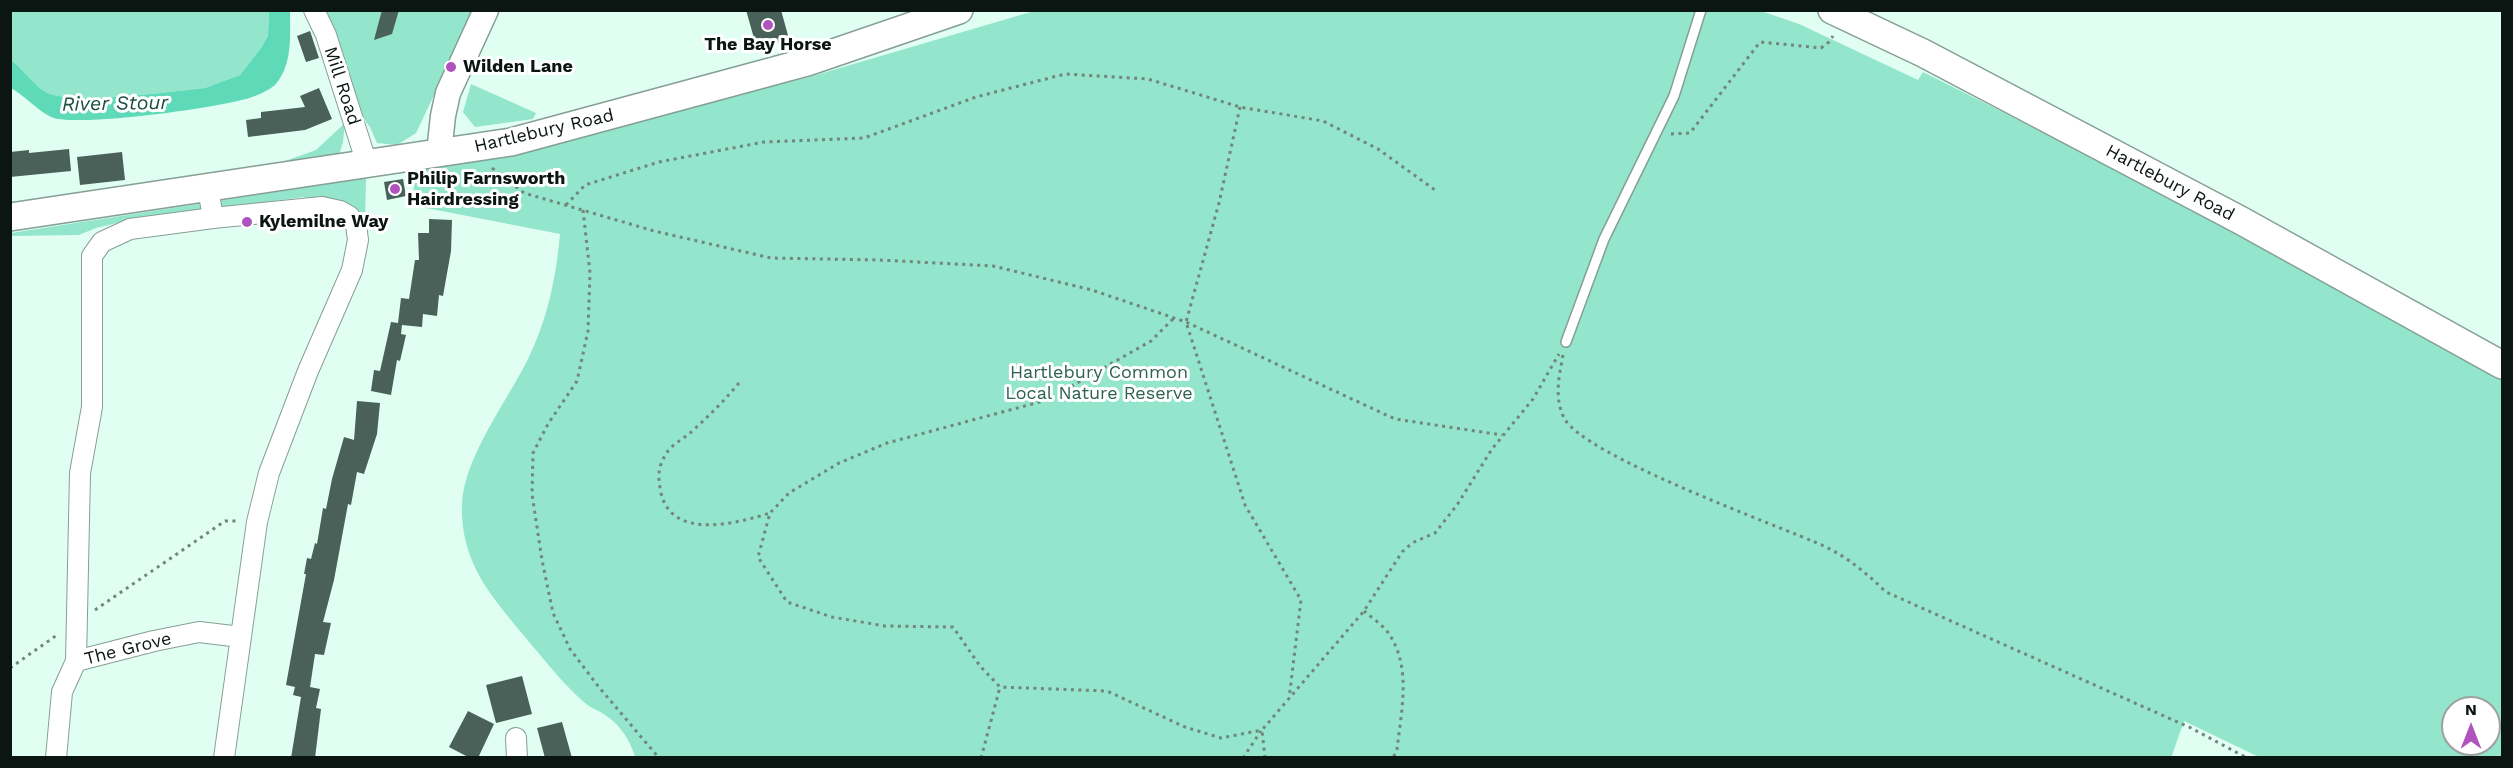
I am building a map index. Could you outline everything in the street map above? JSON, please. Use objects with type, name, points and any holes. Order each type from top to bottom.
[{"type":"main road","name":"Hartlebury Road","points":[[10,217],[511,142],[807,63],[959,10]]},
{"type":"main road","name":"Hartlebury Road","points":[[1838,13],[1923,53],[2208,204],[2502,365]]},
{"type":"street","name":"Mill Road","points":[[314,10],[326,35],[367,164]]},
{"type":"street","points":[[439,153],[448,93],[486,10]]},
{"type":"street","points":[[208,188],[213,218]]},
{"type":"street","points":[[76,662],[80,473],[92,407],[92,256],[102,242],[130,229],[322,207],[340,210],[356,225],[358,240],[352,270],[308,371],[269,473],[257,522],[224,758]]},
{"type":"street","name":"The Grove","points":[[56,758],[62,692],[76,662],[154,641],[200,632],[241,637]]},
{"type":"lane","points":[[1566,342],[1604,238],[1674,96],[1701,10]]},
{"type":"path","points":[[1653,135],[1690,133],[1760,42],[1821,48],[1829,42],[1838,13]]},
{"type":"path","points":[[567,205],[585,185],[659,162],[764,142],[864,138],[976,97],[1065,74],[1148,79],[1240,107],[1323,121],[1378,149],[1435,190]]},
{"type":"path","points":[[1240,107],[1219,203],[1186,322],[1245,505],[1301,600],[1289,699]]},
{"type":"path","points":[[467,149],[524,193],[654,231],[771,258],[880,260],[993,266],[1092,290],[1186,322],[1395,419],[1502,435]]},
{"type":"path","points":[[584,210],[590,273],[588,331],[577,381],[548,424],[533,453],[534,505],[553,613],[570,649],[659,758]]},
{"type":"path","points":[[1174,318],[1151,341],[1047,400],[887,443],[839,463],[789,493],[770,513],[758,557],[787,602],[832,617],[885,626],[953,627],[980,666],[1000,687],[1107,691],[1185,727],[1221,738],[1262,730]]},
{"type":"path","points":[[1242,758],[1262,730],[1364,611],[1402,552],[1412,543],[1435,533],[1457,505],[1502,435],[1533,399],[1566,342]]},
{"type":"path","points":[[1566,342],[1557,390],[1565,419],[1583,436],[1608,452],[1749,517],[1825,547],[1858,566],[1886,592],[2190,728],[2247,758]]},
{"type":"path","points":[[739,384],[719,406],[666,452],[657,474],[662,498],[676,517],[694,525],[734,524],[770,513]]},
{"type":"path","points":[[10,668],[225,521],[257,522]]},
{"type":"path","points":[[1364,611],[1389,634],[1400,662],[1405,688],[1397,750],[1393,758]]},
{"type":"path","points":[[981,758],[1000,687]]},
{"type":"path","points":[[1262,730],[1265,758]]},
{"type":"green space","points":[[10,11],[269,11],[268,34],[261,48],[240,75],[205,88],[121,97],[74,98],[56,96],[44,91],[11,60]]},
{"type":"green space","points":[[314,11],[474,11],[416,133],[397,145],[377,143],[370,127],[347,98]]},
{"type":"green space","name":"Hartlebury Common Local Nature Reserve","points":[[1034,11],[1761,11],[1799,24],[1918,80],[1923,72],[2214,222],[2502,378],[2502,757],[2259,757],[2184,721],[2171,758],[635,757],[628,740],[617,725],[570,689],[492,596],[473,563],[463,526],[462,504],[470,467],[488,429],[529,357],[541,327],[553,282],[560,234],[411,205],[417,167],[559,139],[806,78]]},
{"type":"green space","points":[[471,84],[536,113],[533,119],[475,127],[463,112]]},
{"type":"green space","points":[[345,123],[339,155],[285,161],[316,150]]},
{"type":"green space","points":[[366,178],[365,222],[341,202],[303,197],[121,222],[79,235],[11,236],[11,233]]},
{"type":"water","name":"River Stour","points":[[269,11],[290,11],[288,59],[275,85],[240,101],[152,115],[65,120],[51,117],[11,88],[11,60],[40,88],[56,96],[121,97],[205,88],[240,75],[268,35]]},
{"type":"building","points":[[382,10],[399,10],[392,34],[374,40]]},
{"type":"building","name":"The Bay Horse","points":[[746,10],[781,10],[789,39],[757,49]]},
{"type":"building","points":[[310,31],[319,58],[306,62],[297,36]]},
{"type":"building","points":[[319,88],[332,119],[305,130],[248,137],[246,120],[261,118],[261,112],[305,107],[300,96]]},
{"type":"building","points":[[69,149],[71,171],[10,177],[10,152],[29,150],[29,153]]},
{"type":"building","points":[[122,152],[125,180],[80,185],[77,157]]},
{"type":"building","name":"Philip Farnsworth Hairdressing","points":[[403,179],[406,196],[387,200],[384,182]]},
{"type":"building","points":[[429,219],[452,220],[451,251],[443,296],[439,295],[437,316],[423,314],[422,327],[402,325],[401,334],[406,335],[400,361],[397,360],[391,395],[371,391],[374,370],[380,371],[391,322],[398,323],[401,298],[409,299],[415,260],[419,260],[418,233],[429,233]]},
{"type":"building","points":[[357,401],[380,403],[377,434],[364,474],[357,472],[323,622],[331,623],[324,655],[315,654],[310,687],[320,689],[316,708],[321,709],[315,758],[291,758],[301,697],[293,695],[295,687],[286,685],[306,574],[304,574],[307,558],[311,559],[315,543],[317,544],[323,508],[326,509],[344,437],[354,440]]},
{"type":"building","points":[[522,676],[532,714],[496,723],[486,685]]},
{"type":"building","points":[[468,711],[494,724],[478,758],[470,758],[449,747]]},
{"type":"building","points":[[562,722],[572,758],[545,758],[537,728]]},
{"type":"place","name":"The Bay Horse","points":[[768,25]]},
{"type":"place","name":"Wilden Lane","points":[[451,67]]},
{"type":"place","name":"Philip Farnsworth Hairdressing","points":[[395,189]]},
{"type":"place","name":"Kylemilne Way","points":[[247,222]]}]
